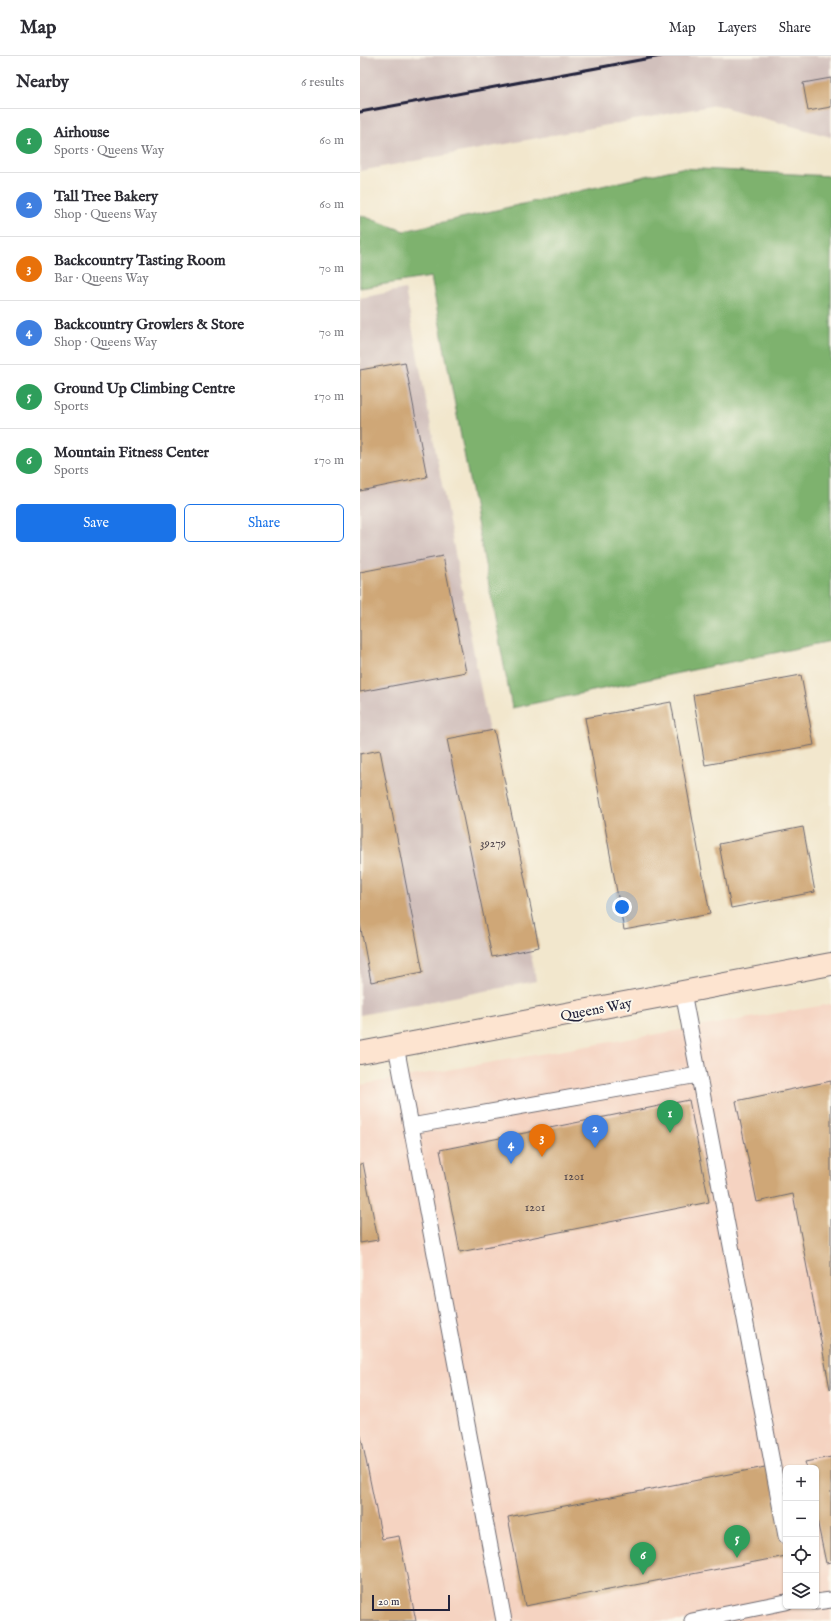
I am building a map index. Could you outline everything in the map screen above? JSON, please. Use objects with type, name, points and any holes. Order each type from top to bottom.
[{"type":"street","name":"Queens Way","points":[[360,1054],[831,964]]},
{"type":"lane","points":[[683,992],[783,1520]]},
{"type":"lane","points":[[396,1046],[504,1621]]},
{"type":"lane","points":[[411,1126],[698,1075]]},
{"type":"lane","points":[[819,1602],[831,1600]]},
{"type":"lane","points":[[692,1621],[783,1603]]},
{"type":"shaded area","points":[[360,56],[831,56],[831,137],[716,105],[360,171]]},
{"type":"shaded area","points":[[405,289],[536,981],[360,1015],[360,298]]},
{"type":"shaded area","points":[[831,1004],[831,1621],[360,1621],[360,1085]]},
{"type":"green space","points":[[681,168],[831,176],[831,641],[512,708],[431,277],[360,288],[360,215],[404,231]]},
{"type":"building","points":[[831,78],[831,107],[808,111],[803,83]]},
{"type":"building","points":[[405,362],[427,477],[360,491],[360,370]]},
{"type":"building","points":[[443,556],[466,672],[360,692],[360,572]]},
{"type":"building","points":[[801,675],[814,745],[705,765],[693,695]]},
{"type":"building","points":[[671,702],[710,914],[624,930],[585,718]]},
{"type":"building","points":[[494,730],[539,947],[492,957],[447,739]]},
{"type":"building","points":[[380,750],[423,972],[371,982],[360,924],[360,754]]},
{"type":"building","points":[[803,827],[815,892],[731,908],[719,844]]},
{"type":"building","points":[[831,1081],[830,1389],[793,1194],[757,1202],[736,1101]]},
{"type":"building","points":[[689,1100],[709,1202],[460,1252],[440,1150]]},
{"type":"building","points":[[363,1163],[378,1240],[360,1243],[360,1164]]},
{"type":"building","points":[[360,1431],[382,1539],[399,1536],[416,1621],[360,1621]]},
{"type":"building","points":[[831,1457],[831,1562],[826,1563],[819,1529],[819,1465],[806,1465],[805,1462]]},
{"type":"building","points":[[770,1466],[783,1539],[783,1557],[525,1606],[508,1517]]},
{"type":"railway","points":[[360,112],[661,56]]},
{"type":"place","name":"Airhouse","points":[[670,1133]]},
{"type":"place","name":"Tall Tree Bakery","points":[[595,1148]]},
{"type":"place","name":"Backcountry Tasting Room","points":[[542,1157]]},
{"type":"place","name":"Backcountry Growlers & Store","points":[[511,1164]]},
{"type":"place","name":"Ground Up Climbing Centre","points":[[737,1558]]},
{"type":"place","name":"Mountain Fitness Center","points":[[643,1575]]}]
